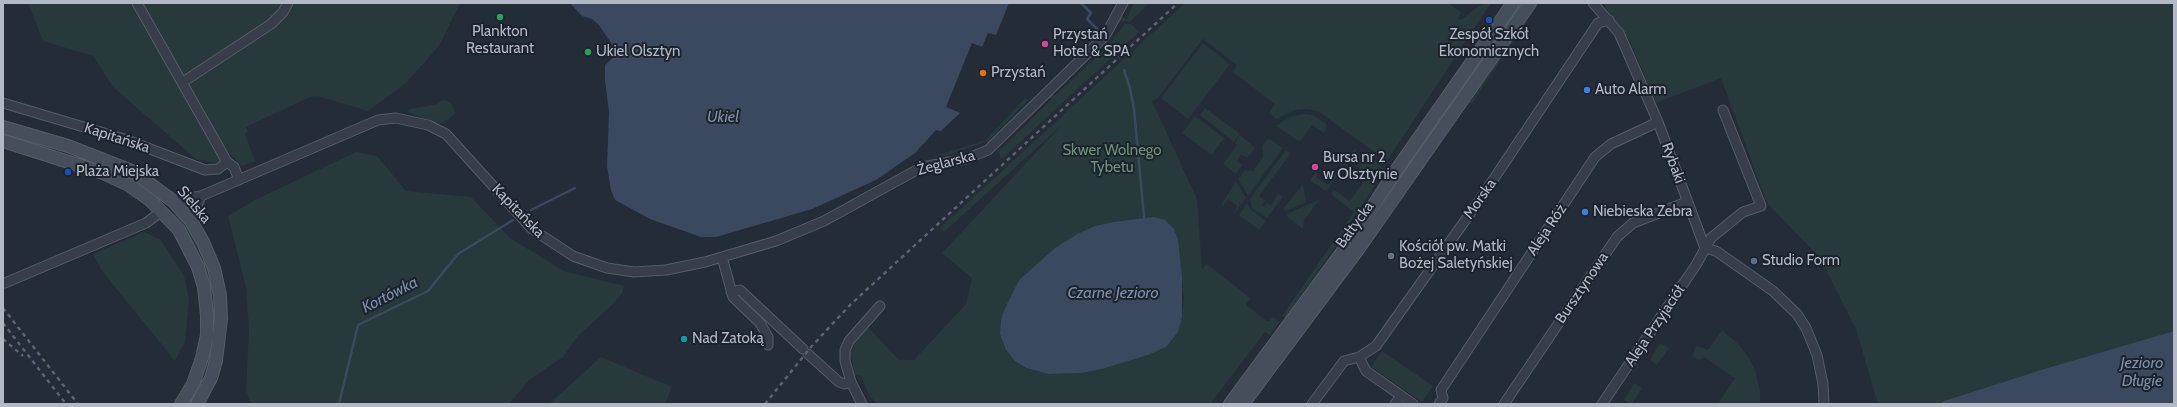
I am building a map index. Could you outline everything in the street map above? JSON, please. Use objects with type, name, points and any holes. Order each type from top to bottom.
[{"type":"main road","name":"Bałtycka","points":[[1230,404],[1349,243],[1391,178],[1514,3]]},
{"type":"main road","name":"Bałtycka","points":[[1243,404],[1363,242],[1530,3]]},
{"type":"main road","name":"Sielska","points":[[3,127],[68,146],[132,171],[173,201],[191,221],[203,242],[214,268],[220,295],[222,319],[220,344],[216,361],[211,378],[197,404]]},
{"type":"main road","name":"Sielska","points":[[3,141],[103,173],[128,185],[162,211],[179,230],[192,252],[198,267],[207,304],[207,335],[202,358],[193,384],[181,404]]},
{"type":"street","points":[[137,3],[227,162],[234,167],[240,180]]},
{"type":"street","points":[[183,82],[271,24],[283,12],[288,3]]},
{"type":"street","name":"Żeglarska","points":[[722,257],[776,241],[824,221],[922,167],[966,159],[988,150],[1105,36],[1123,3]]},
{"type":"street","name":"Rybaki","points":[[1593,3],[1619,33],[1658,122],[1705,248]]},
{"type":"street","name":"Morska","points":[[1312,404],[1344,361],[1359,357],[1376,346],[1479,201],[1598,23],[1609,20]]},
{"type":"street","name":"Kapitańska","points":[[3,103],[124,139],[205,170],[218,169],[227,162]]},
{"type":"street","name":"Aleja Przyjaciół","points":[[1602,404],[1696,265],[1711,238],[1738,215],[1761,206],[1723,110]]},
{"type":"street","name":"Kapitańska","points":[[173,201],[201,196],[378,120],[388,118],[411,120],[428,125],[446,134],[532,229],[559,248],[581,260],[615,270],[648,272],[674,268],[722,257]]},
{"type":"street","name":"Aleja Róż","points":[[1439,404],[1443,398],[1441,390],[1595,157],[1611,144],[1658,122]]},
{"type":"street","points":[[191,221],[201,196]]},
{"type":"street","name":"Bursztynowa","points":[[1504,404],[1617,237],[1633,223],[1687,202]]},
{"type":"street","points":[[5,283],[146,223],[162,211]]},
{"type":"street","points":[[1705,248],[1716,251],[1773,291],[1797,314],[1806,328],[1817,356],[1823,384],[1824,404]]},
{"type":"street","points":[[722,257],[731,292],[737,303],[763,327],[768,337],[768,346]]},
{"type":"street","points":[[731,292],[740,290],[841,384],[851,382]]},
{"type":"street","points":[[862,404],[851,382],[844,356],[846,345],[880,306]]},
{"type":"street","points":[[1359,357],[1366,371],[1413,404]]},
{"type":"street","points":[[1395,404],[1401,396]]},
{"type":"green space","points":[[28,3],[460,3],[439,46],[406,83],[368,111],[318,96],[310,97],[246,127],[248,132],[245,134],[255,161],[242,166],[228,152],[217,163],[196,159],[113,87],[93,56],[43,41]]},
{"type":"green space","points":[[1134,3],[1149,3],[1130,22],[1118,21],[1121,17],[1127,19]]},
{"type":"green space","name":"Skwer Wolnego Tybetu","points":[[1185,3],[1448,3],[1461,12],[1458,18],[1461,20],[1476,8],[1485,3],[1491,3],[1387,161],[1318,111],[1307,109],[1295,110],[1276,119],[1269,113],[1275,104],[1233,72],[1237,65],[1203,39],[1157,99],[1152,101],[1197,199],[1202,269],[1207,264],[1250,298],[1246,305],[1268,322],[1273,317],[1280,322],[1270,335],[1265,332],[1210,404],[878,404],[870,397],[861,376],[855,375],[850,352],[866,325],[899,360],[914,360],[966,304],[972,278],[942,253],[1061,126],[944,232],[940,228]],"holes":[[[1153,217],[1174,229],[1178,238],[1184,298],[1182,316],[1148,355],[1102,369],[1063,374],[1049,374],[1025,368],[1015,361],[1006,350],[1000,334],[1004,310],[1019,280],[1055,248],[1077,234],[1095,226],[1113,222]]]},
{"type":"green space","points":[[1536,3],[1539,3],[1472,103],[1469,103]]},
{"type":"green space","points":[[1604,3],[2174,3],[2174,331],[2044,369],[1944,401],[1939,404],[1880,404],[1877,401],[1856,329],[1820,258],[1767,203],[1721,78],[1656,103],[1629,39],[1608,12]]},
{"type":"green space","points":[[1125,24],[1131,24],[1139,32],[1002,159],[998,152],[1052,99],[1047,98],[1050,94],[1056,95],[1105,49]]},
{"type":"green space","points":[[1203,43],[1230,64],[1188,119],[1161,98]]},
{"type":"green space","points":[[1478,64],[1459,98],[1412,166],[1407,163]]},
{"type":"green space","points":[[1026,97],[1028,100],[989,141],[945,156],[932,157],[986,140]]},
{"type":"green space","points":[[446,100],[452,104],[455,113],[448,120],[438,124],[407,112],[411,109],[437,104],[440,101]]},
{"type":"green space","points":[[1205,108],[1240,134],[1234,142],[1200,115]]},
{"type":"green space","points":[[1303,114],[1313,115],[1326,124],[1324,133],[1312,125],[1300,142],[1276,126],[1289,117]]},
{"type":"green space","points":[[1195,116],[1224,138],[1212,155],[1182,133]]},
{"type":"green space","points":[[1240,135],[1255,148],[1247,158],[1241,154],[1237,161],[1242,165],[1236,174],[1223,164],[1237,145],[1235,143]]},
{"type":"green space","points":[[1268,138],[1283,148],[1248,196],[1238,179],[1245,170],[1253,171],[1263,157],[1262,146]]},
{"type":"green space","points":[[1355,148],[1356,150],[1327,190],[1324,190],[1310,180],[1316,172],[1318,174],[1316,177],[1328,185]]},
{"type":"green space","points":[[1286,150],[1291,153],[1259,196],[1265,201],[1262,205],[1264,206],[1267,203],[1271,205],[1278,194],[1283,197],[1267,218],[1252,208],[1250,199]]},
{"type":"green space","points":[[356,152],[377,156],[406,191],[471,197],[510,238],[564,271],[624,286],[622,293],[613,304],[578,336],[563,357],[529,380],[509,404],[251,404],[246,390],[249,329],[246,287],[228,216],[255,200]]},
{"type":"green space","points":[[1368,156],[1372,157],[1382,168],[1359,169],[1358,164],[1360,160]]},
{"type":"green space","points":[[1363,170],[1382,171],[1381,175],[1340,240],[1285,318],[1282,316],[1354,212],[1331,194],[1334,190],[1350,201],[1368,175]]},
{"type":"green space","points":[[1236,181],[1246,198],[1233,215],[1237,206],[1228,199],[1223,206],[1221,205]]},
{"type":"green space","points":[[1303,184],[1306,202],[1286,211],[1283,209]]},
{"type":"green space","points":[[1320,199],[1304,220],[1303,229],[1285,215]]},
{"type":"green space","points":[[1247,203],[1250,209],[1266,221],[1259,230],[1239,215]]},
{"type":"green space","points":[[175,211],[194,237],[207,264],[213,287],[216,312],[214,329],[213,313],[202,263],[189,236],[174,216]]},
{"type":"green space","points":[[144,232],[161,240],[184,276],[189,299],[185,342],[175,361],[102,271],[93,254]]},
{"type":"green space","points":[[1722,330],[1738,344],[1749,358],[1755,371],[1760,391],[1760,404],[1718,404],[1735,378],[1704,357],[1699,360],[1692,356],[1696,346],[1708,350]]},
{"type":"green space","points":[[1660,343],[1669,348],[1657,365],[1650,360]]},
{"type":"green space","points":[[1382,351],[1433,386],[1422,402],[1371,367]]},
{"type":"green space","points":[[601,357],[672,387],[665,404],[549,404]]},
{"type":"green space","points":[[1634,383],[1642,388],[1632,404],[1630,404],[1624,400]]},
{"type":"water","name":"Ukiel","points":[[570,3],[1009,3],[996,35],[988,33],[982,47],[972,43],[946,107],[960,113],[941,131],[936,130],[915,153],[876,180],[812,209],[716,237],[701,237],[650,219],[615,200],[611,190],[607,167],[609,112],[605,81],[605,65],[615,56],[611,43],[599,25],[592,19],[582,16]]},
{"type":"water","name":"Czarne Jezioro","points":[[1153,217],[1165,220],[1174,229],[1178,239],[1182,276],[1182,317],[1178,332],[1166,347],[1148,355],[1102,369],[1081,373],[1048,374],[1026,368],[1015,361],[1006,350],[1000,334],[1004,310],[1019,280],[1055,248],[1077,234],[1095,226]]},
{"type":"water","name":"Jezioro Długie","points":[[2174,331],[2174,404],[1939,404],[1944,401],[2044,369]]},
{"type":"waterway","points":[[1081,3],[1091,13],[1087,19],[1098,30]]},
{"type":"waterway","points":[[1124,70],[1130,88],[1134,109],[1144,217]]},
{"type":"waterway","name":"Kortówka","points":[[531,210],[575,188]]},
{"type":"waterway","name":"Kortówka","points":[[339,404],[358,325],[428,291],[458,254],[513,220]]},
{"type":"railway","points":[[765,404],[811,347],[850,305],[1178,3]]},
{"type":"railway","points":[[3,308],[78,404]]},
{"type":"railway","points":[[3,323],[66,404]]},
{"type":"railway","points":[[3,339],[23,356]]},
{"type":"place","name":"Plankton Restaurant","points":[[500,17]]},
{"type":"place","name":"Zespół Szkół Ekonomicznych","points":[[1489,20]]},
{"type":"place","name":"Przystań Hotel & SPA","points":[[1045,44]]},
{"type":"place","name":"Ukiel Olsztyn","points":[[588,52]]},
{"type":"place","name":"Przystań","points":[[983,73]]},
{"type":"place","name":"Auto Alarm","points":[[1587,90]]},
{"type":"place","name":"Bursa nr 2 w Olsztynie","points":[[1315,167]]},
{"type":"place","name":"Plaża Miejska","points":[[68,172]]},
{"type":"place","name":"Niebieska Zebra","points":[[1585,212]]},
{"type":"place","name":"Kościół pw. Matki Bożej Saletyńskiej","points":[[1391,256]]},
{"type":"place","name":"Studio Form","points":[[1754,261]]},
{"type":"place","name":"Nad Zatoką","points":[[684,339]]}]
